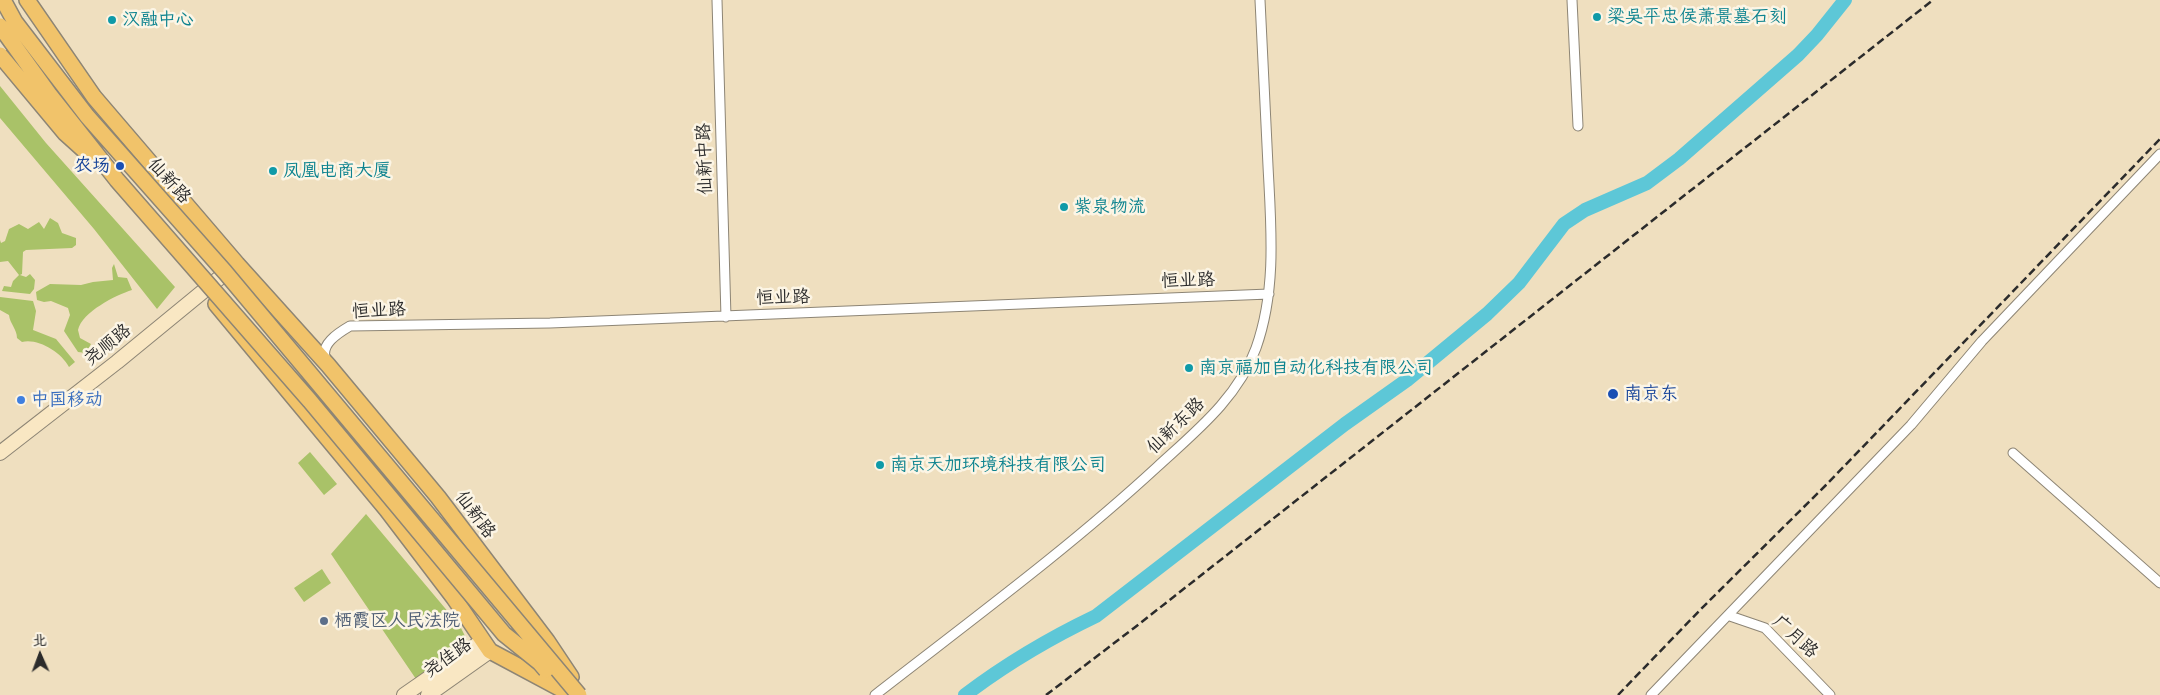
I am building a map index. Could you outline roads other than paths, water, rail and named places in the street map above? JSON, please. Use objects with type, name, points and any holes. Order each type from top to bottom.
[{"type":"main road","name":"仙新路","points":[[3,0],[15,22],[87,116],[187,230],[579,695]]},
{"type":"main road","name":"仙新路","points":[[24,0],[94,97],[237,264],[328,365],[438,497],[547,641],[583,695]]},
{"type":"main road","points":[[24,0],[64,63],[97,106],[143,159],[187,230]]},
{"type":"main road","points":[[0,26],[49,94],[117,180],[310,402],[504,634],[540,663],[565,693]]},
{"type":"main road","points":[[0,36],[51,108],[387,510],[454,598],[486,646],[565,693]]},
{"type":"main road","points":[[0,55],[65,133],[117,180]]},
{"type":"main road","name":"尧顺路","points":[[1,450],[117,362],[204,289],[237,264]]},
{"type":"main road","points":[[304,412],[301,401],[328,365]]},
{"type":"main road","name":"尧佳路","points":[[404,695],[486,646]]},
{"type":"main road","name":"尧佳路","points":[[428,695],[486,646]]},
{"type":"street","name":"仙新中路","points":[[717,0],[726,316]]},
{"type":"street","name":"仙新东路","points":[[875,695],[1050,558],[1133,490],[1213,416],[1243,377],[1257,347],[1269,294],[1272,247],[1260,0]]},
{"type":"street","points":[[1572,0],[1578,126]]},
{"type":"street","points":[[1651,695],[1730,616],[1912,425],[1982,341],[2160,154]]},
{"type":"street","name":"恒业路","points":[[328,365],[324,357],[326,347],[332,338],[350,326],[550,323],[1269,294]]},
{"type":"street","points":[[2013,453],[2160,583]]},
{"type":"street","name":"广月路","points":[[1730,616],[1765,628],[1830,695]]},
{"type":"waterway","points":[[965,695],[1029,652],[1096,616],[1345,424],[1407,380],[1487,314],[1519,283],[1564,224],[1585,210],[1647,183],[1679,159],[1798,55],[1845,0]]},
{"type":"railway","points":[[1046,695],[1134,628],[1933,0]]},
{"type":"railway","points":[[1618,695],[1701,609],[1826,485],[2160,139]]},
{"type":"place","name":"梁吴平忠侯萧景墓石刻","points":[[1597,17]]},
{"type":"place","name":"汉融中心","points":[[112,20]]},
{"type":"place","name":"农场","points":[[120,166]]},
{"type":"place","name":"凤凰电商大厦","points":[[273,171]]},
{"type":"place","name":"紫泉物流","points":[[1064,207]]},
{"type":"place","name":"南京福加自动化科技有限公司","points":[[1189,368]]},
{"type":"place","name":"南京东","points":[[1613,394]]},
{"type":"place","name":"中国移动","points":[[21,400]]},
{"type":"place","name":"南京天加环境科技有限公司","points":[[880,465]]},
{"type":"place","name":"栖霞区人民法院","points":[[324,621]]}]
